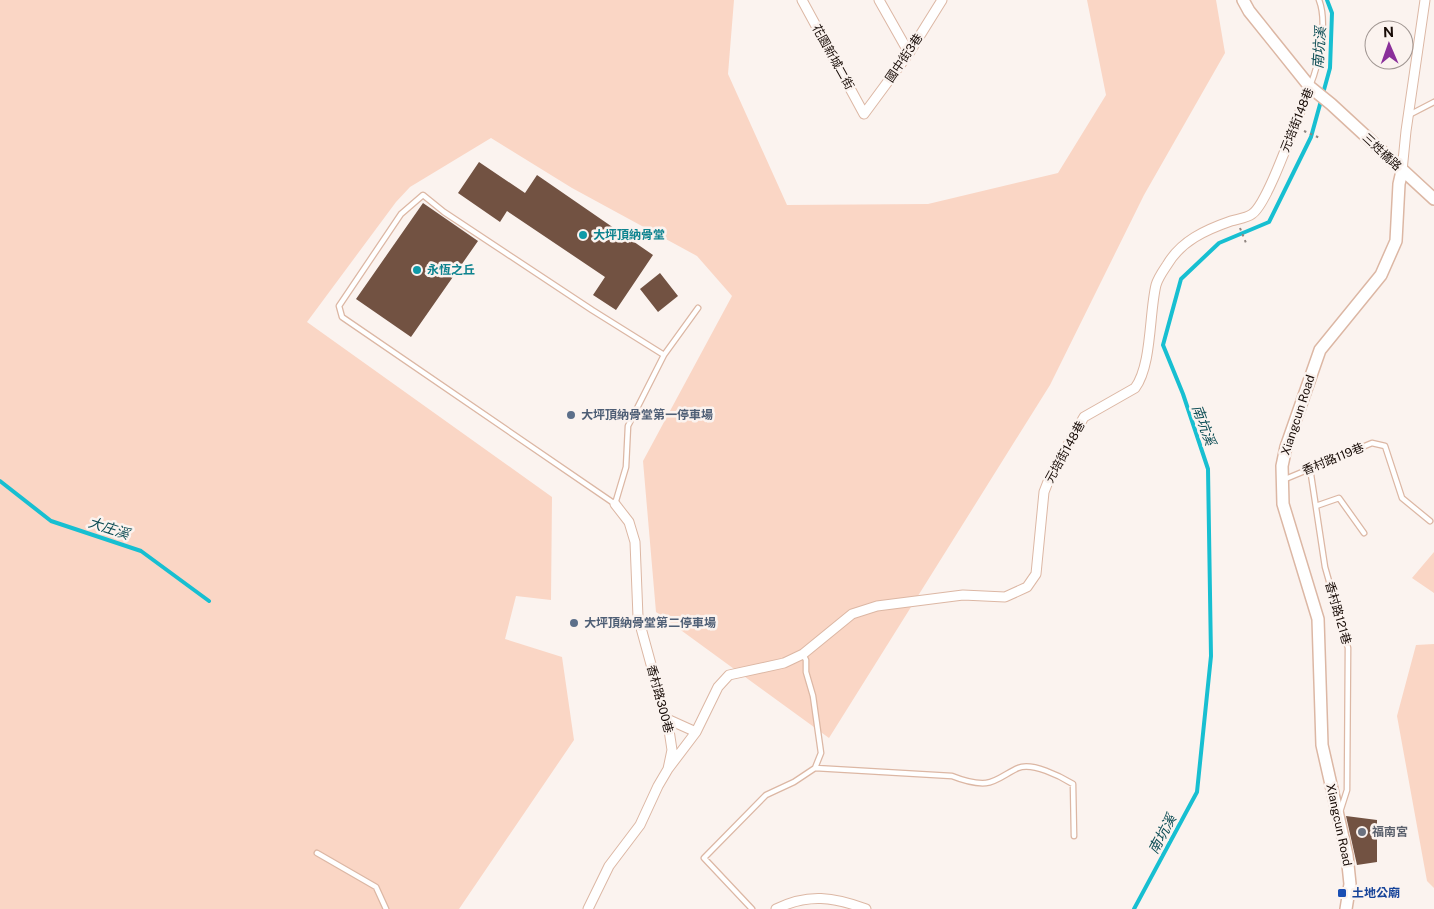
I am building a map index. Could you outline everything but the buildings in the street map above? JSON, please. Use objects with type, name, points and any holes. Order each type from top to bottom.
[{"type":"street","name":"花園新城二街","points":[[802,0],[864,114]]},
{"type":"street","points":[[878,0],[909,53]]},
{"type":"street","name":"國中街3巷","points":[[864,114],[909,53],[942,0]]},
{"type":"street","points":[[1243,0],[1310,87]]},
{"type":"street","name":"Xiangcun Road","points":[[1346,909],[1350,884],[1348,865],[1322,745],[1318,619],[1283,504],[1282,466],[1286,447],[1320,350],[1381,275],[1396,241],[1399,184],[1425,0]]},
{"type":"street","name":"三姓橋路","points":[[1310,87],[1434,199]]},
{"type":"street","name":"元培街148巷","points":[[668,769],[696,732],[718,687],[729,675],[784,663],[803,654],[852,614],[877,606],[963,595],[1004,597],[1027,587],[1036,574],[1044,492],[1051,474],[1084,417],[1135,388],[1140,381],[1146,365],[1150,317],[1156,283],[1168,262],[1181,246],[1206,230],[1253,214],[1269,189],[1310,87]]},
{"type":"street","name":"香村路300巷","points":[[588,909],[609,866],[640,825],[668,769],[672,750],[638,617],[635,542],[629,522],[615,504]]},
{"type":"street","points":[[665,718],[696,732]]},
{"type":"street","points":[[776,909],[811,897],[842,900],[866,909]]},
{"type":"lane","name":"元培街148巷","points":[[1310,87],[1317,70],[1323,35],[1319,0]]},
{"type":"lane","points":[[1409,115],[1434,102]]},
{"type":"lane","points":[[664,355],[444,212],[423,195],[402,214],[339,306],[342,317],[615,504],[626,467],[628,426],[664,355],[698,308]]},
{"type":"lane","name":"香村路119巷","points":[[1282,480],[1372,443],[1384,446],[1402,498],[1430,521]]},
{"type":"lane","name":"香村路121巷","points":[[1310,468],[1325,567],[1348,648],[1347,790],[1338,818]]},
{"type":"lane","points":[[1316,506],[1339,498],[1364,533]]},
{"type":"lane","points":[[803,654],[806,660],[806,672],[813,696],[820,753],[815,768]]},
{"type":"lane","points":[[752,909],[704,858],[766,795],[794,782],[815,768],[952,776],[970,782],[987,784],[1019,767],[1041,768],[1062,777],[1072,784],[1074,836]]},
{"type":"lane","points":[[317,852],[376,887],[386,909]]},
{"type":"path","points":[[1302,130],[1320,138]]},
{"type":"path","points":[[1239,226],[1246,243]]},
{"type":"shaded area","points":[[0,0],[734,0],[728,74],[787,205],[928,204],[1058,173],[1106,95],[1087,0],[1216,0],[1225,53],[1144,195],[1050,385],[829,738],[656,612],[643,461],[732,296],[697,256],[572,188],[491,138],[410,187],[396,202],[307,322],[552,497],[551,600],[516,596],[505,639],[562,657],[574,740],[459,909],[0,909]]},
{"type":"shaded area","points":[[1434,552],[1434,593],[1412,578]]},
{"type":"shaded area","points":[[1434,644],[1434,888],[1427,881],[1397,716],[1416,645]]},
{"type":"waterway","name":"南坑溪","points":[[1134,909],[1197,792],[1211,656],[1208,469],[1183,394],[1163,345],[1181,279],[1219,243],[1269,222],[1311,137],[1330,68],[1332,13],[1327,0]]},
{"type":"waterway","name":"大庄溪","points":[[0,481],[51,521],[141,551],[209,601]]},
{"type":"place","name":"大坪頂納骨堂","points":[[583,235]]},
{"type":"place","name":"永恆之丘","points":[[417,270]]},
{"type":"place","name":"大坪頂納骨堂第一停車場","points":[[571,415]]},
{"type":"place","name":"大坪頂納骨堂第二停車場","points":[[574,623]]},
{"type":"place","name":"福南宮","points":[[1362,832]]},
{"type":"place","name":"土地公廟","points":[[1342,893]]}]
